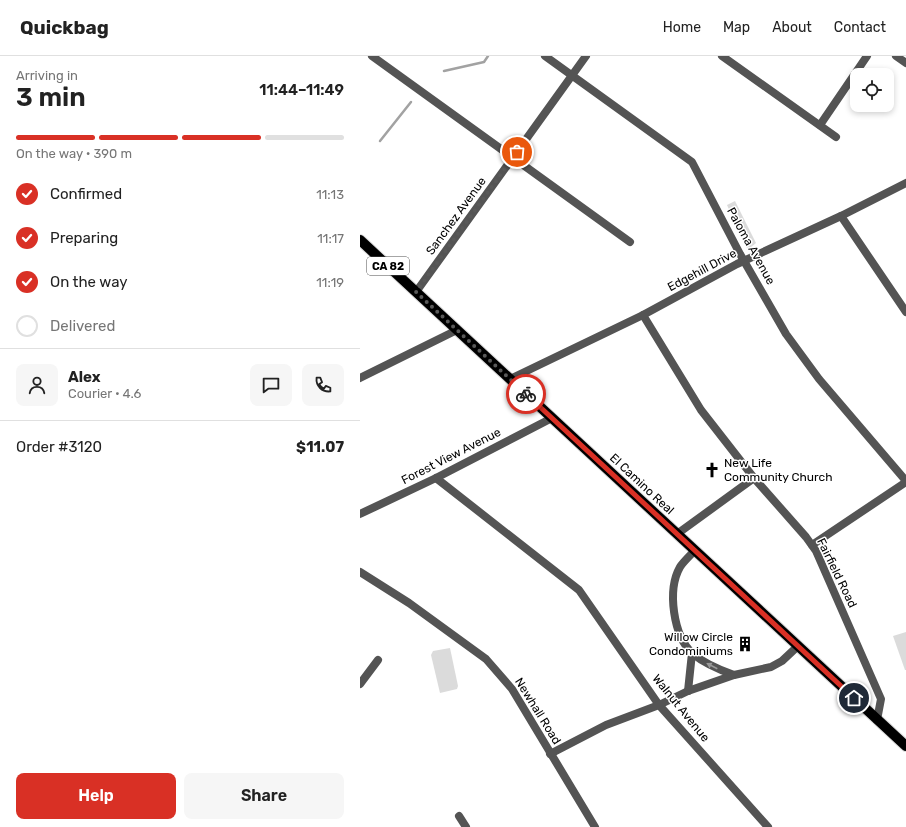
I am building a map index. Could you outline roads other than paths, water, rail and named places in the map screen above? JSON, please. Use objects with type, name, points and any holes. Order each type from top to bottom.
[{"type":"main road","name":"El Camino Real","points":[[360,240],[906,746]]},
{"type":"street","points":[[372,56],[630,242]]},
{"type":"street","name":"Paloma Avenue","points":[[545,56],[692,162],[744,261],[786,334],[819,379],[906,482]]},
{"type":"street","name":"Sanchez Avenue","points":[[416,292],[586,56]]},
{"type":"street","points":[[722,56],[836,137]]},
{"type":"street","points":[[820,125],[867,56]]},
{"type":"street","points":[[896,56],[906,63]]},
{"type":"street","name":"Edgehill Drive","points":[[510,379],[643,315],[744,261],[841,216],[906,183]]},
{"type":"street","points":[[841,216],[906,312]]},
{"type":"street","name":"Fairfield Road","points":[[643,315],[700,410],[754,478],[816,551],[881,699],[877,720]]},
{"type":"street","points":[[360,378],[457,330]]},
{"type":"street","name":"Forest View Avenue","points":[[360,514],[436,478],[552,418]]},
{"type":"street","name":"Walnut Avenue","points":[[436,478],[579,590],[659,705],[768,827]]},
{"type":"street","points":[[676,534],[754,478]]},
{"type":"street","points":[[812,545],[906,482]]},
{"type":"street","points":[[695,550],[680,567],[674,585],[673,608],[679,632],[692,653],[712,666],[734,675]]},
{"type":"street","name":"Newhall Road","points":[[360,572],[409,603],[486,659],[512,689],[595,827]]},
{"type":"street","points":[[550,754],[606,725],[659,705],[688,691],[734,675],[771,667],[782,661],[798,646]]},
{"type":"street","points":[[688,691],[692,653]]},
{"type":"street","points":[[360,684],[378,660]]},
{"type":"street","points":[[459,816],[466,827]]},
{"type":"waterway","points":[[444,71],[484,62],[488,56]]},
{"type":"waterway","points":[[380,141],[411,102]]},
{"type":"place","name":"New Life Community Church","points":[[712,470]]},
{"type":"place","name":"Willow Circle Condominiums","points":[[745,644]]}]
